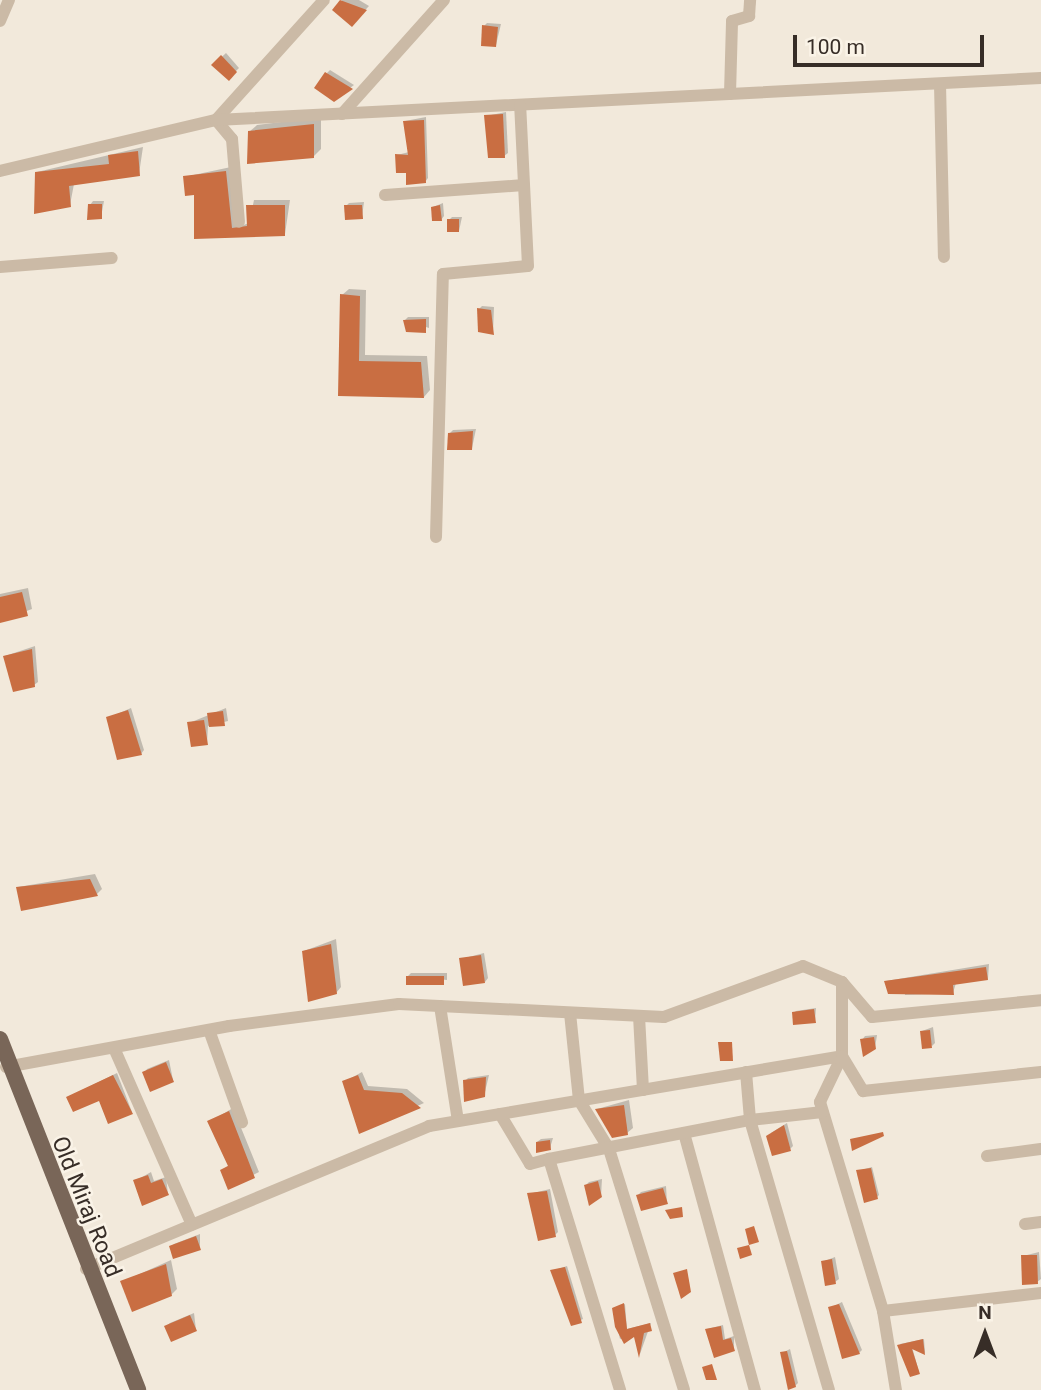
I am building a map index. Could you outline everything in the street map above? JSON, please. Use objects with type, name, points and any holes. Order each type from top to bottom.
[{"type":"main road","name":"Old Miraj Road","points":[[0,1039],[6,1067],[86,1269],[138,1390]]},
{"type":"street","points":[[0,21],[9,0]]},
{"type":"street","points":[[216,120],[324,0]]},
{"type":"street","points":[[342,114],[444,0]]},
{"type":"street","points":[[730,94],[732,21],[748,16],[750,0]]},
{"type":"street","points":[[0,171],[216,120],[1041,78]]},
{"type":"street","points":[[940,83],[944,257]]},
{"type":"street","points":[[436,537],[443,274],[528,266],[520,105]]},
{"type":"street","points":[[216,120],[232,139],[239,222]]},
{"type":"street","points":[[385,195],[524,185]]},
{"type":"street","points":[[0,267],[112,258]]},
{"type":"street","points":[[6,1067],[209,1030],[399,1004],[664,1017],[803,966],[842,982],[872,1017],[1041,1000]]},
{"type":"street","points":[[842,982],[842,1056],[820,1102],[883,1311],[896,1390]]},
{"type":"street","points":[[440,1006],[458,1121]]},
{"type":"street","points":[[570,1013],[579,1100],[609,1149],[684,1390]]},
{"type":"street","points":[[639,1016],[643,1090]]},
{"type":"street","points":[[209,1030],[242,1122]]},
{"type":"street","points":[[114,1048],[192,1225]]},
{"type":"street","points":[[86,1269],[429,1126],[842,1056]]},
{"type":"street","points":[[842,1056],[863,1091],[1041,1072]]},
{"type":"street","points":[[746,1072],[750,1120],[828,1390]]},
{"type":"street","points":[[500,1114],[530,1164],[750,1120],[823,1112]]},
{"type":"street","points":[[684,1133],[755,1390]]},
{"type":"street","points":[[986,1156],[1041,1149]]},
{"type":"street","points":[[549,1159],[621,1390]]},
{"type":"street","points":[[1025,1224],[1041,1222]]},
{"type":"street","points":[[883,1311],[1041,1293]]},
{"type":"building","points":[[340,0],[367,10],[352,27],[332,10]]},
{"type":"building","points":[[482,25],[498,27],[496,47],[481,46]]},
{"type":"building","points":[[221,55],[237,72],[229,81],[211,65]]},
{"type":"building","points":[[325,72],[353,89],[334,102],[314,88]]},
{"type":"building","points":[[503,114],[505,158],[488,158],[484,115]]},
{"type":"building","points":[[424,120],[426,183],[406,185],[406,173],[396,173],[395,154],[408,155],[403,121]]},
{"type":"building","points":[[314,124],[314,158],[247,164],[248,131]]},
{"type":"building","points":[[138,151],[140,176],[69,186],[71,207],[34,214],[35,172],[109,164],[108,155]]},
{"type":"building","points":[[226,171],[232,228],[247,226],[246,205],[285,205],[285,236],[194,239],[194,195],[185,196],[183,176]]},
{"type":"building","points":[[88,204],[102,204],[102,219],[87,220]]},
{"type":"building","points":[[344,205],[362,205],[363,219],[345,220]]},
{"type":"building","points":[[440,205],[442,221],[432,221],[431,207]]},
{"type":"building","points":[[447,219],[459,219],[459,232],[447,232]]},
{"type":"building","points":[[340,294],[360,296],[359,361],[421,362],[424,398],[338,396]]},
{"type":"building","points":[[477,308],[491,310],[494,335],[478,332]]},
{"type":"building","points":[[426,319],[426,333],[406,332],[403,320]]},
{"type":"building","points":[[473,431],[472,450],[447,450],[448,433]]},
{"type":"building","points":[[22,592],[28,616],[0,623],[0,597]]},
{"type":"building","points":[[32,649],[35,687],[13,692],[3,656]]},
{"type":"building","points":[[128,710],[142,755],[117,760],[106,717]]},
{"type":"building","points":[[223,711],[225,726],[209,727],[207,713]]},
{"type":"building","points":[[204,720],[208,745],[191,747],[187,722]]},
{"type":"building","points":[[90,879],[98,896],[21,911],[16,887]]},
{"type":"building","points":[[331,944],[337,994],[308,1002],[302,951]]},
{"type":"building","points":[[481,955],[485,983],[463,986],[459,958]]},
{"type":"building","points":[[986,967],[988,980],[953,985],[954,995],[888,994],[884,981]]},
{"type":"building","points":[[406,976],[444,976],[444,985],[406,985]]},
{"type":"building","points":[[814,1009],[816,1023],[793,1025],[792,1012]]},
{"type":"building","points":[[930,1030],[932,1048],[922,1049],[920,1031]]},
{"type":"building","points":[[874,1037],[876,1049],[863,1057],[860,1039]]},
{"type":"building","points":[[718,1042],[732,1042],[733,1061],[720,1061]]},
{"type":"building","points":[[166,1062],[174,1082],[150,1092],[142,1072]]},
{"type":"building","points":[[113,1075],[133,1114],[108,1124],[99,1101],[73,1112],[66,1097]]},
{"type":"building","points":[[358,1075],[364,1090],[402,1093],[421,1108],[359,1134],[342,1081]]},
{"type":"building","points":[[486,1077],[485,1097],[464,1102],[463,1080]]},
{"type":"building","points":[[624,1105],[628,1135],[612,1138],[595,1109]]},
{"type":"building","points":[[229,1111],[255,1178],[228,1190],[220,1170],[228,1166],[207,1121]]},
{"type":"building","points":[[784,1125],[791,1151],[772,1156],[766,1136]]},
{"type":"building","points":[[883,1132],[884,1136],[852,1151],[850,1139]]},
{"type":"building","points":[[550,1140],[551,1150],[536,1153],[536,1142]]},
{"type":"building","points":[[871,1168],[878,1199],[864,1203],[856,1170]]},
{"type":"building","points":[[148,1175],[151,1183],[162,1179],[169,1195],[142,1206],[133,1180]]},
{"type":"building","points":[[598,1181],[602,1197],[589,1206],[584,1185]]},
{"type":"building","points":[[663,1188],[668,1204],[641,1211],[636,1195]]},
{"type":"building","points":[[547,1191],[556,1237],[538,1241],[527,1193]]},
{"type":"building","points":[[682,1207],[683,1217],[670,1219],[665,1210]]},
{"type":"building","points":[[754,1226],[759,1242],[749,1245],[745,1229]]},
{"type":"building","points":[[196,1236],[201,1250],[173,1259],[169,1246]]},
{"type":"building","points":[[749,1245],[752,1255],[740,1259],[737,1248]]},
{"type":"building","points":[[1021,1255],[1037,1255],[1038,1284],[1022,1285]]},
{"type":"building","points":[[832,1259],[836,1284],[825,1286],[821,1261]]},
{"type":"building","points":[[166,1264],[172,1296],[132,1312],[120,1281]]},
{"type":"building","points":[[565,1267],[582,1323],[571,1326],[550,1270]]},
{"type":"building","points":[[687,1269],[691,1292],[681,1299],[673,1273]]},
{"type":"building","points":[[624,1303],[627,1329],[650,1323],[652,1331],[644,1333],[639,1358],[634,1337],[624,1344],[615,1327],[612,1308]]},
{"type":"building","points":[[839,1304],[860,1354],[842,1359],[828,1307]]},
{"type":"building","points":[[190,1315],[197,1331],[171,1342],[164,1326]]},
{"type":"building","points":[[721,1326],[723,1340],[731,1338],[735,1351],[714,1358],[705,1329]]},
{"type":"building","points":[[923,1339],[925,1355],[912,1349],[920,1374],[910,1377],[897,1345]]},
{"type":"building","points":[[787,1351],[796,1387],[788,1390],[780,1352]]},
{"type":"building","points":[[712,1364],[717,1380],[706,1380],[702,1367]]}]
